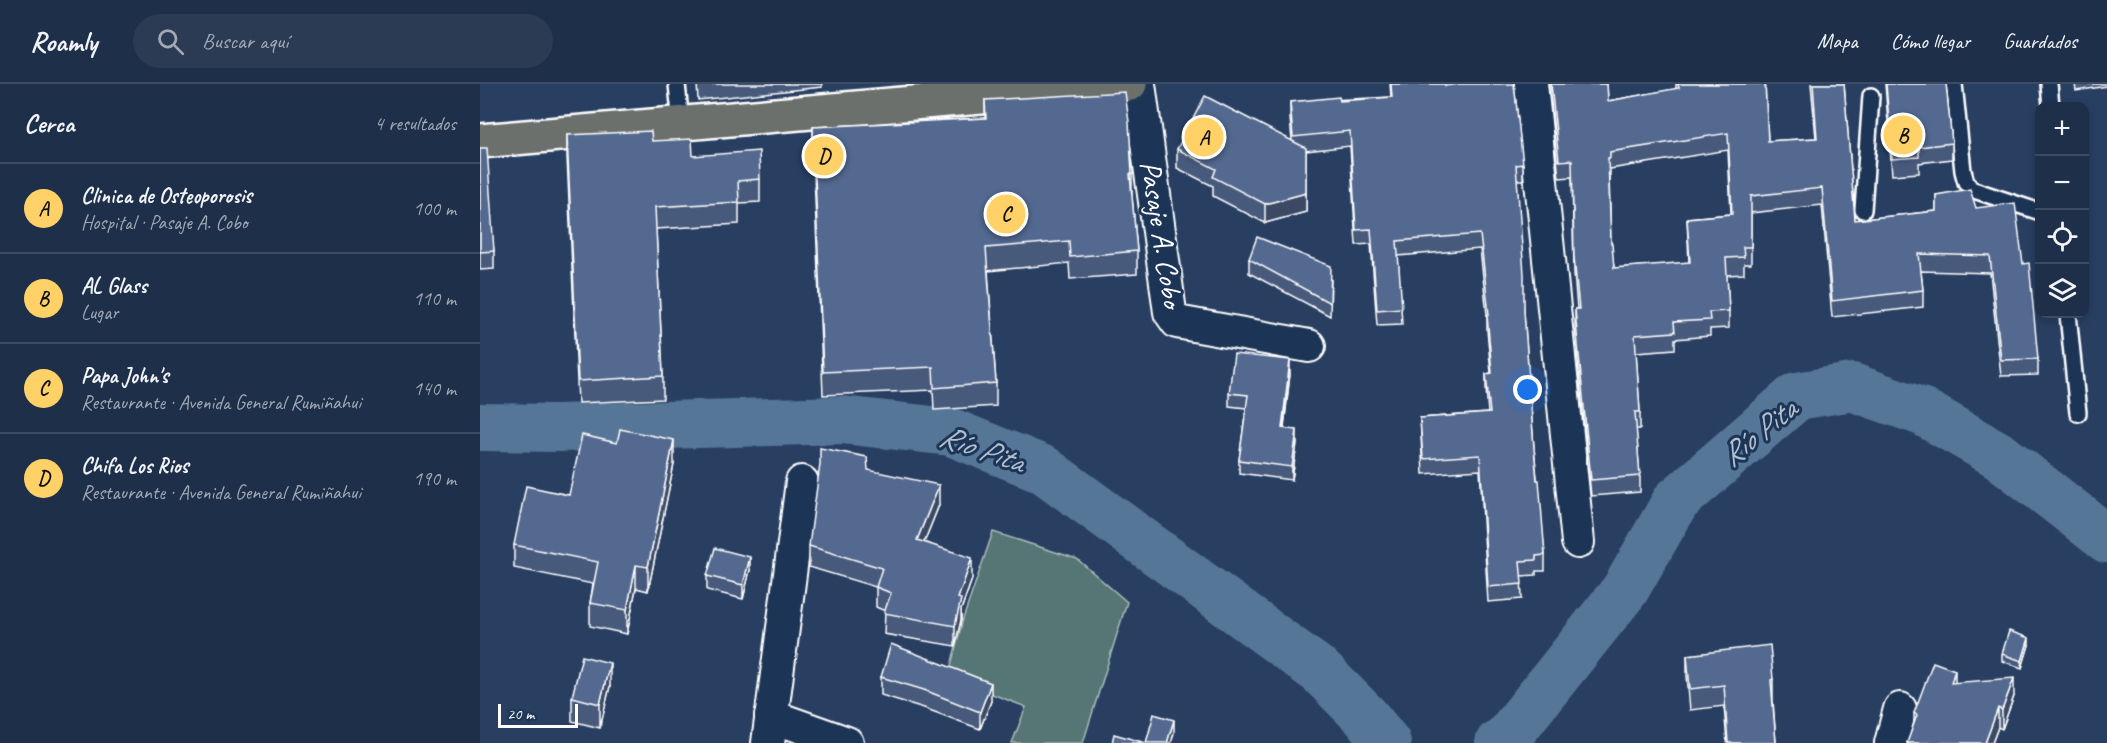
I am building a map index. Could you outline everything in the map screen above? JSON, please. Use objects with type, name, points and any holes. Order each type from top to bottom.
[{"type":"highway","points":[[480,141],[1130,84]]},
{"type":"street","name":"Pasaje A. Cobo","points":[[1139,84],[1170,312],[1173,318],[1177,322],[1309,346]]},
{"type":"street","points":[[1531,84],[1578,542]]},
{"type":"street","points":[[802,482],[769,729],[847,743]]},
{"type":"street","points":[[1891,743],[1900,709]]},
{"type":"lane","points":[[677,84],[681,124]]},
{"type":"lane","points":[[1954,84],[1966,182],[1971,189],[2035,210]]},
{"type":"lane","points":[[2049,84],[2051,102]]},
{"type":"lane","points":[[1863,210],[1871,96]]},
{"type":"lane","points":[[2068,318],[2078,414]]},
{"type":"green space","points":[[993,532],[1077,559],[1127,602],[1083,743],[1012,743],[1026,707],[948,677],[963,619]]},
{"type":"building","points":[[1391,84],[1444,84],[1445,86],[1514,84],[1523,164],[1516,165],[1524,274],[1524,311],[1545,555],[1536,556],[1536,560],[1520,561],[1522,584],[1488,587],[1480,455],[1423,459],[1420,418],[1490,413],[1486,374],[1492,373],[1487,315],[1489,315],[1480,234],[1397,241],[1402,308],[1377,310],[1371,229],[1356,230],[1350,131],[1293,137],[1290,102],[1339,97],[1340,101],[1392,97]]},
{"type":"building","points":[[1551,84],[1607,84],[1608,101],[1679,88],[1678,84],[1765,84],[1768,141],[1817,138],[1813,84],[1844,84],[1855,220],[1936,211],[1936,195],[1970,189],[1976,208],[2015,203],[2023,264],[2029,263],[2038,359],[2001,360],[1990,256],[1919,254],[1923,290],[1832,301],[1822,188],[1751,196],[1751,247],[1743,247],[1744,257],[1726,258],[1729,311],[1709,312],[1710,320],[1674,322],[1675,332],[1635,335],[1640,412],[1635,412],[1640,476],[1591,480],[1575,309],[1579,309],[1574,257],[1572,160],[1559,161]],"holes":[[[1728,133],[1732,214],[1687,218],[1690,262],[1614,268],[1608,158],[1610,158],[1610,152]]]},
{"type":"building","points":[[1886,84],[1946,84],[1952,143],[1919,147],[1919,157],[1892,159]]},
{"type":"building","points":[[1125,92],[1137,251],[1070,257],[1069,241],[986,248],[996,383],[934,388],[933,367],[823,372],[813,127],[986,118],[985,100]]},
{"type":"building","points":[[1205,96],[1306,148],[1306,193],[1265,204],[1213,177],[1216,169],[1177,149]]},
{"type":"building","points":[[651,131],[652,141],[692,139],[693,156],[759,151],[760,179],[738,181],[739,202],[655,207],[663,376],[578,381],[567,135]]},
{"type":"building","points":[[480,148],[487,148],[494,251],[480,252]]},
{"type":"building","points":[[1257,237],[1331,266],[1330,303],[1249,259]]},
{"type":"building","points":[[1234,354],[1290,360],[1282,428],[1297,430],[1292,467],[1239,460],[1248,395],[1229,393]]},
{"type":"building","points":[[620,429],[674,440],[648,567],[636,565],[627,610],[590,603],[598,562],[514,545],[526,486],[569,495],[582,435],[617,443]]},
{"type":"building","points":[[820,448],[867,457],[868,470],[939,485],[917,540],[972,558],[958,598],[961,599],[955,626],[884,613],[891,593],[876,587],[882,568],[809,546]]},
{"type":"building","points":[[715,548],[750,557],[743,585],[707,576]]},
{"type":"building","points":[[2009,631],[2029,638],[2022,661],[2002,654]]},
{"type":"building","points":[[891,644],[991,683],[980,712],[924,690],[881,677]]},
{"type":"building","points":[[1770,645],[1776,743],[1728,743],[1724,685],[1690,689],[1687,655]]},
{"type":"building","points":[[582,656],[610,663],[600,704],[572,697]]},
{"type":"building","points":[[1933,662],[1955,670],[1951,683],[2014,678],[2002,710],[1998,708],[1985,743],[1907,743],[1917,715],[1914,713]]},
{"type":"building","points":[[1154,714],[1174,720],[1167,743],[1146,743]]},
{"type":"building","points":[[1114,734],[1146,743],[1112,743]]},
{"type":"waterway","name":"Río Pita","points":[[1499,743],[1505,740],[1625,590],[1676,501],[1797,396],[1852,387],[1923,412],[2000,456],[2107,539]]},
{"type":"waterway","name":"Río Pita","points":[[480,427],[557,428],[842,420],[951,432],[1043,469],[1320,671],[1365,716],[1387,743]]},
{"type":"place","name":"AL Glass","points":[[1903,135]]},
{"type":"place","name":"Clinica de Osteoporosis","points":[[1204,137]]},
{"type":"place","name":"Chifa Los Rios","points":[[824,156]]},
{"type":"place","name":"Papa John's","points":[[1006,214]]}]
